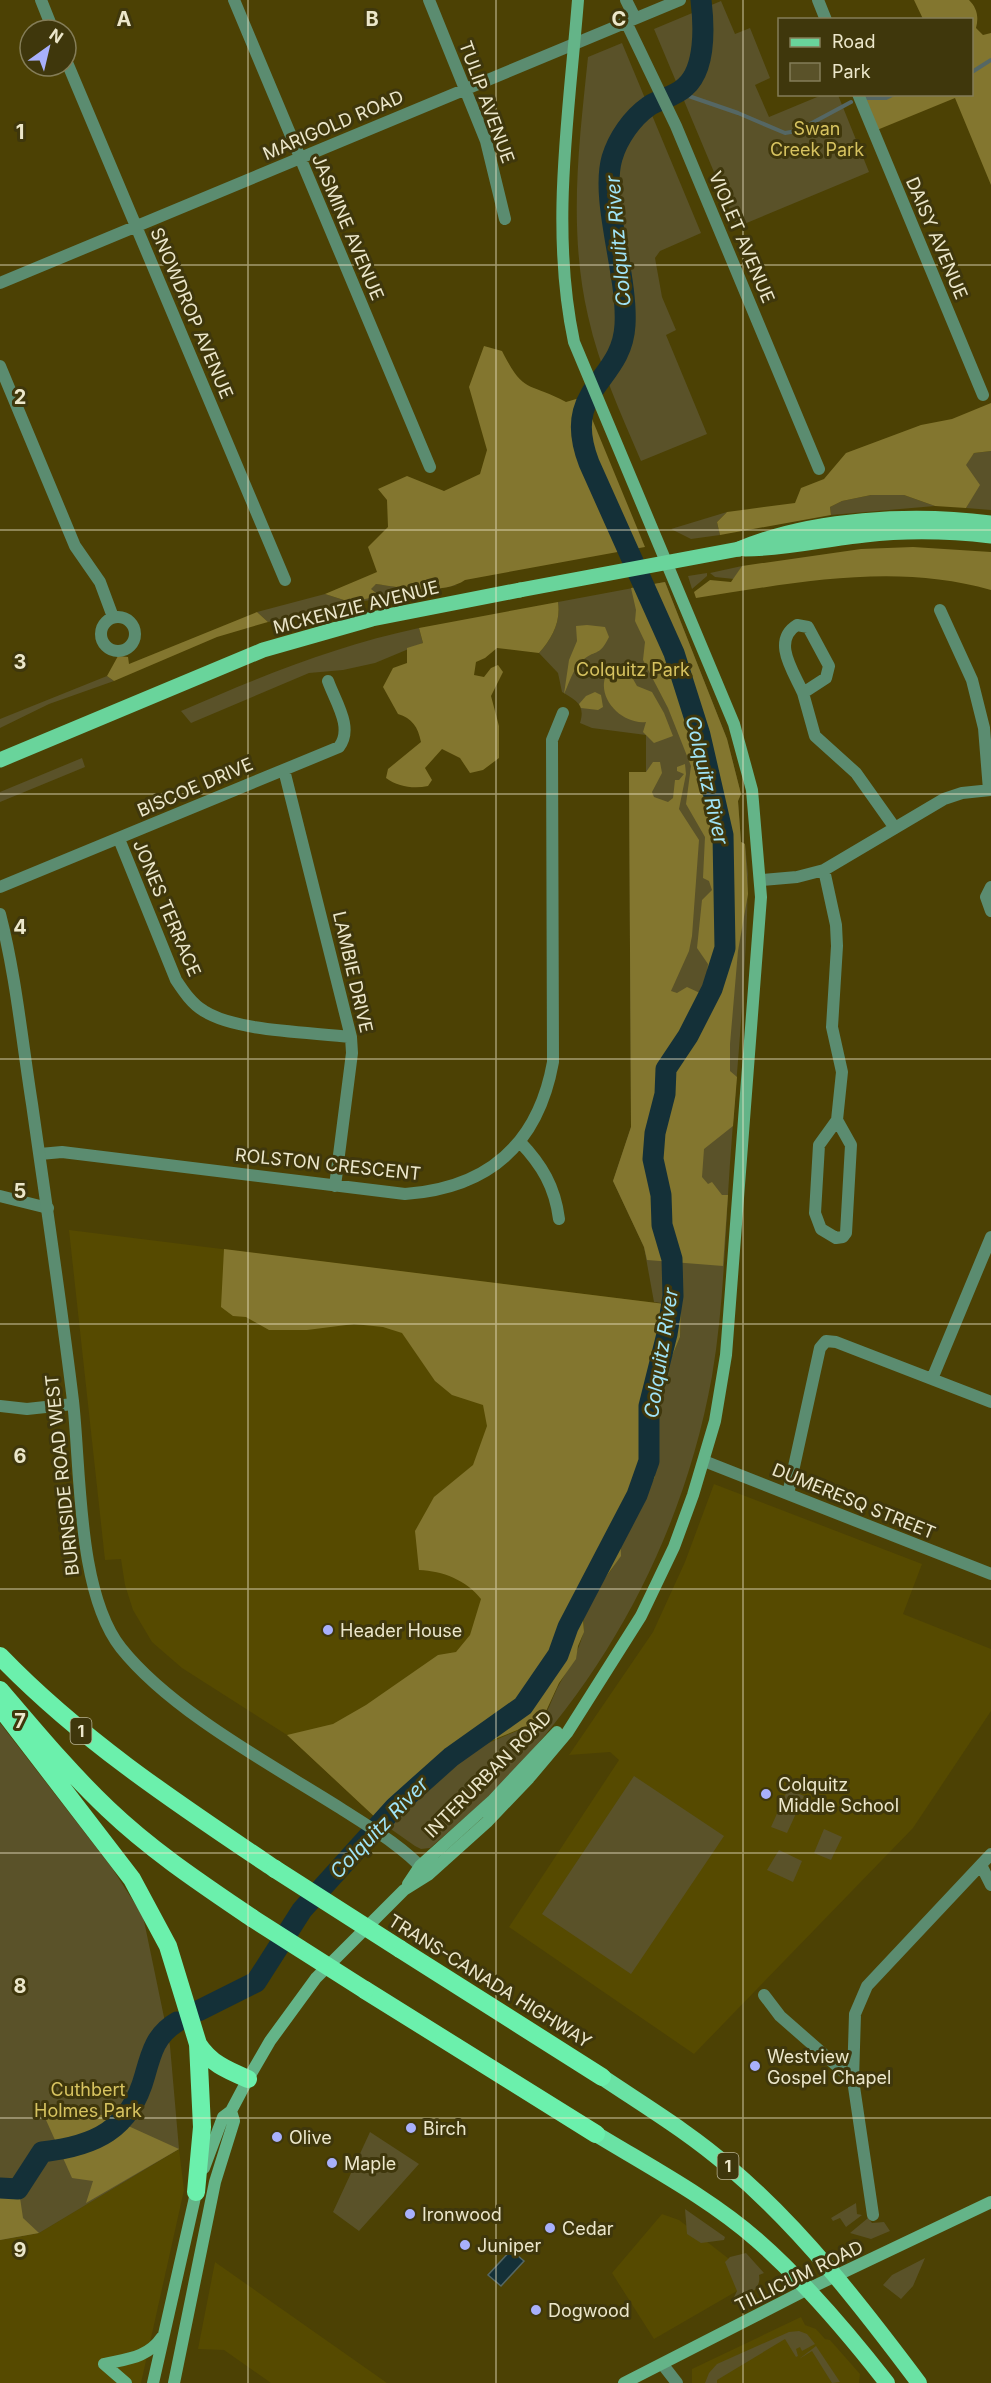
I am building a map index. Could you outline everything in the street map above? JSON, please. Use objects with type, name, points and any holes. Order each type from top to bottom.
[{"type":"highway","name":"TRANS-CANADA HIGHWAY","points":[[0,1656],[38,1694],[114,1758],[169,1798],[275,1869],[697,2140],[730,2167],[790,2226],[919,2383]]},
{"type":"highway","name":"1","points":[[0,1690],[48,1747],[109,1810],[154,1849],[252,1918],[677,2184],[755,2239],[806,2290],[887,2383]]},
{"type":"highway","points":[[0,1707],[118,1859],[145,1900],[168,1946],[198,2044],[202,2127],[196,2192]]},
{"type":"highway","points":[[198,2044],[207,2058],[248,2079]]},
{"type":"main road","points":[[578,0],[562,190],[561,240],[568,315],[573,342],[734,724],[752,790],[762,880],[730,1320],[721,1386],[704,1461],[674,1546],[619,1654],[597,1684]]},
{"type":"main road","name":"MCKENZIE AVENUE","points":[[739,549],[768,536],[836,525],[915,519],[991,523]]},
{"type":"main road","name":"MCKENZIE AVENUE","points":[[0,760],[263,650],[372,619],[739,549],[770,549],[886,533],[946,532],[991,536]]},
{"type":"main road","name":"INTERURBAN ROAD","points":[[424,1870],[447,1858],[529,1779],[567,1733],[597,1684]]},
{"type":"main road","name":"INTERURBAN ROAD","points":[[424,1870],[519,1774],[597,1684]]},
{"type":"main road","points":[[153,2383],[196,2192],[223,2117],[231,2111],[270,2041],[316,1978],[424,1870]]},
{"type":"main road","points":[[174,2383],[215,2182],[234,2121],[231,2111]]},
{"type":"main road","name":"TILLICUM ROAD","points":[[624,2383],[806,2290],[991,2202]]},
{"type":"main road","points":[[126,2383],[104,2364],[146,2354],[155,2347],[164,2334]]},
{"type":"street","points":[[41,0],[48,18]]},
{"type":"street","name":"JASMINE AVENUE","points":[[234,0],[430,467]]},
{"type":"street","name":"TULIP AVENUE","points":[[429,0],[486,141],[505,219]]},
{"type":"street","name":"VIOLET AVENUE","points":[[626,0],[631,20],[819,469]]},
{"type":"street","name":"MARIGOLD ROAD","points":[[0,283],[300,159],[466,87],[680,0]]},
{"type":"street","points":[[818,0],[825,18]]},
{"type":"street","name":"SNOWDROP AVENUE","points":[[74,78],[285,580]]},
{"type":"street","name":"DAISY AVENUE","points":[[859,96],[983,395]]},
{"type":"street","points":[[0,366],[75,546],[100,582],[113,617]]},
{"type":"street","points":[[762,880],[797,877],[824,870],[944,799],[962,793],[990,790],[987,727],[972,680],[940,610]]},
{"type":"street","points":[[803,693],[826,678],[829,666],[808,627],[797,625],[786,636],[784,648],[803,693],[816,736],[856,773],[895,828]]},
{"type":"street","name":"BISCOE DRIVE","points":[[0,887],[339,747],[345,739],[346,729],[328,681]]},
{"type":"street","name":"ROLSTON CRESCENT","points":[[40,1154],[62,1152],[405,1194],[452,1188],[488,1169],[519,1142],[544,1101],[553,1062],[552,740],[563,713]]},
{"type":"street","name":"LAMBIE DRIVE","points":[[284,770],[351,1037],[352,1053],[335,1186]]},
{"type":"street","name":"JONES TERRACE","points":[[119,839],[176,980],[201,1010],[233,1023],[351,1037]]},
{"type":"street","points":[[824,870],[836,925],[837,946],[832,1026],[842,1072],[837,1120],[819,1144],[815,1213],[822,1229],[836,1238],[843,1237],[846,1233],[850,1145],[837,1120]]},
{"type":"street","points":[[991,887],[986,897],[991,911]]},
{"type":"street","name":"BURNSIDE ROAD WEST","points":[[0,914],[12,972],[48,1208],[73,1404],[92,1581],[101,1613],[120,1647],[195,1714],[393,1842],[424,1870]]},
{"type":"street","points":[[519,1142],[535,1158],[556,1195],[559,1219]]},
{"type":"street","points":[[0,1196],[48,1208]]},
{"type":"street","points":[[932,1378],[991,1237]]},
{"type":"street","points":[[788,1494],[820,1348],[826,1341],[836,1342],[991,1402]]},
{"type":"street","points":[[0,1406],[27,1409],[73,1404]]},
{"type":"street","name":"DUMERESQ STREET","points":[[704,1461],[991,1574]]},
{"type":"street","points":[[873,2215],[853,2080],[855,2014],[867,1986],[991,1854]]},
{"type":"street","points":[[981,1865],[991,1885]]},
{"type":"street","points":[[764,1995],[780,2016],[853,2080]]},
{"type":"street","points":[[663,2365],[677,2383]]},
{"type":"shaded area","name":"Swan Creek Park","points":[[914,0],[969,0],[977,13],[976,28],[983,35],[991,33],[991,185],[955,98],[877,130],[863,96],[973,96],[973,18],[923,18]]},
{"type":"shaded area","points":[[484,346],[502,351],[516,375],[528,386],[566,402],[583,397],[645,547],[465,580],[445,588],[422,589],[376,584],[371,589],[376,593],[375,597],[350,602],[325,594],[377,572],[368,547],[388,527],[387,500],[378,489],[407,476],[444,491],[480,474],[487,450],[469,387]]},
{"type":"shaded area","points":[[991,403],[991,451],[974,453],[966,465],[980,485],[966,508],[935,506],[904,495],[871,495],[842,501],[830,507],[831,515],[720,535],[717,522],[727,512],[795,503],[801,488],[824,479],[846,453],[921,425],[952,419]]},
{"type":"shaded area","points":[[913,547],[991,552],[991,590],[918,577],[881,576],[807,581],[696,598],[694,592],[710,580],[731,582],[742,566],[861,549]]},
{"type":"shaded area","points":[[665,582],[727,739],[741,794],[738,801],[741,842],[745,844],[748,894],[738,951],[730,1044],[730,1071],[737,1077],[733,1126],[704,1149],[702,1177],[708,1184],[712,1182],[722,1195],[728,1195],[723,1266],[647,1260],[644,1247],[613,1181],[631,1127],[629,772],[646,772],[653,762],[660,762],[662,773],[652,792],[654,797],[668,802],[673,798],[675,780],[679,780],[684,774],[677,771],[677,767],[685,764],[686,774],[679,809],[699,840],[692,936],[689,951],[671,991],[677,993],[687,987],[700,993],[706,983],[708,964],[697,948],[702,900],[712,890],[709,881],[703,878],[705,837],[686,804],[691,766],[668,708],[643,660],[645,642],[635,621],[636,610],[631,588]]},
{"type":"shaded area","points":[[558,602],[558,616],[554,629],[548,642],[539,653],[497,648],[476,662],[474,675],[484,677],[491,668],[498,665],[503,672],[491,696],[499,726],[499,758],[483,770],[470,773],[460,758],[442,749],[425,768],[432,780],[428,786],[406,786],[386,778],[388,769],[421,742],[414,724],[398,714],[383,687],[393,668],[407,663],[407,648],[423,643],[419,628]]},
{"type":"shaded area","points":[[257,612],[268,622],[217,637],[114,681],[107,676],[118,656],[128,657],[129,664]]},
{"type":"shaded area","points":[[576,626],[605,627],[609,637],[599,651],[586,657],[579,664],[564,694],[569,660],[577,641]]},
{"type":"shaded area","points":[[623,669],[629,672],[637,686],[652,692],[673,736],[654,743],[643,732],[646,722],[637,722],[621,715],[608,701],[604,684],[606,675]]},
{"type":"shaded area","points":[[595,692],[601,695],[603,707],[598,710],[581,708],[579,704],[586,696]]},
{"type":"shaded area","points":[[69,1230],[681,1306],[518,1731],[378,1820],[287,1735],[182,1668],[152,1642],[133,1610],[125,1585],[121,1559],[105,1560]]},
{"type":"shaded area","points":[[224,1249],[681,1306],[680,1337],[661,1383],[652,1438],[655,1477],[637,1512],[620,1530],[621,1556],[587,1603],[583,1616],[584,1632],[576,1659],[559,1683],[542,1720],[468,1750],[456,1758],[441,1759],[443,1768],[407,1800],[378,1820],[287,1735],[333,1724],[366,1705],[438,1655],[456,1652],[470,1635],[481,1599],[475,1592],[453,1578],[437,1572],[419,1570],[415,1531],[434,1497],[473,1465],[487,1426],[483,1405],[452,1395],[435,1381],[402,1333],[383,1327],[354,1324],[307,1330],[269,1330],[246,1317],[233,1316],[221,1307]]},
{"type":"shaded area","name":"Colquitz Middle School","points":[[714,1484],[922,1564],[903,1614],[991,1649],[991,1711],[913,1828],[694,2054],[509,1927],[619,1760],[610,1752],[569,1755],[653,1632],[685,1562]]},
{"type":"shaded area","points":[[42,2111],[104,2115],[179,2149],[86,2203],[93,2181],[72,2178]]},
{"type":"shaded area","points":[[179,2149],[184,2190],[141,2383],[0,2383],[0,2240],[39,2233]]},
{"type":"shaded area","points":[[0,2181],[7,2182],[19,2191],[23,2218],[39,2233],[0,2240]]},
{"type":"shaded area","points":[[662,2214],[679,2220],[756,2280],[654,2339],[612,2273]]},
{"type":"shaded area","points":[[215,2262],[387,2383],[271,2383],[224,2350],[198,2349]]},
{"type":"shaded area","points":[[801,2317],[805,2325],[816,2329],[825,2339],[830,2340],[860,2374],[859,2383],[692,2383],[692,2369]]},
{"type":"green space","points":[[721,1],[735,34],[750,28],[770,78],[755,85],[769,117],[820,96],[838,96],[869,172],[737,227],[654,29]]},
{"type":"green space","points":[[622,43],[701,233],[660,251],[655,258],[662,297],[676,330],[666,335],[707,434],[641,461],[598,353],[588,316],[578,251],[577,186],[588,57]]},
{"type":"green space","points":[[991,451],[991,510],[966,508],[979,485],[965,465],[974,453]]},
{"type":"green space","points":[[871,495],[904,495],[935,506],[831,515],[830,507],[842,501]]},
{"type":"green space","points":[[727,512],[717,522],[720,535],[691,539],[671,529]]},
{"type":"green space","points":[[742,566],[734,579],[715,577],[710,573]]},
{"type":"green space","points":[[707,573],[707,576],[692,589],[688,576]]},
{"type":"green space","name":"Colquitz Park","points":[[665,582],[727,739],[741,794],[738,801],[741,842],[745,844],[748,874],[744,982],[724,1270],[712,1376],[685,1483],[666,1534],[617,1632],[588,1678],[556,1722],[520,1764],[488,1797],[430,1848],[421,1849],[378,1820],[407,1800],[443,1768],[441,1759],[463,1754],[542,1720],[578,1648],[584,1631],[585,1606],[616,1563],[620,1553],[620,1530],[637,1512],[655,1477],[652,1438],[661,1383],[680,1337],[681,1306],[654,1302],[644,1247],[613,1181],[631,1127],[629,772],[646,772],[646,735],[592,728],[580,723],[582,711],[578,703],[562,692],[558,673],[539,653],[548,642],[554,629],[558,616],[558,602]]},
{"type":"green space","points":[[376,584],[406,588],[458,585],[386,599],[350,602]]},
{"type":"green space","points":[[325,594],[350,602],[268,622],[257,612]]},
{"type":"green space","points":[[419,628],[423,643],[375,663],[343,670],[309,673],[191,723],[181,711],[239,686],[327,653]]},
{"type":"green space","points":[[107,676],[114,681],[49,704],[0,728],[0,719]]},
{"type":"green space","points":[[82,758],[85,767],[0,802],[0,792]]},
{"type":"green space","name":"Cuthbert Holmes Park","points":[[0,1723],[112,1868],[143,1916],[170,2046],[179,2149],[39,2233],[0,2240]]},
{"type":"green space","points":[[634,1776],[724,1836],[631,1974],[542,1914]]},
{"type":"green space","points":[[788,1789],[804,1796],[787,1833],[771,1827]]},
{"type":"green space","points":[[824,1829],[842,1837],[831,1860],[814,1853]]},
{"type":"green space","points":[[779,1850],[802,1861],[793,1882],[767,1870]]},
{"type":"green space","points":[[370,2132],[419,2164],[359,2231],[333,2212]]},
{"type":"green space","points":[[856,2203],[857,2214],[862,2215],[846,2227],[840,2218],[833,2221],[831,2218]]},
{"type":"green space","points":[[685,2209],[725,2237],[724,2240],[701,2243],[687,2234]]},
{"type":"green space","points":[[868,2218],[872,2223],[884,2222],[890,2231],[871,2239],[850,2233]]},
{"type":"green space","points":[[746,2253],[764,2273],[759,2275],[758,2286],[755,2290],[731,2303],[737,2291],[725,2262],[730,2257]]},
{"type":"green space","points":[[925,2258],[913,2286],[901,2299],[883,2285],[892,2275]]},
{"type":"green space","points":[[799,2331],[807,2334],[815,2344],[802,2351],[800,2347],[796,2349],[798,2356],[796,2357],[785,2339],[717,2380],[717,2383],[705,2383],[709,2373],[717,2364],[789,2332]]},
{"type":"green space","points":[[816,2346],[840,2382],[832,2383],[812,2351],[799,2359]]},
{"type":"water","points":[[511,2250],[524,2261],[501,2286],[488,2275]]},
{"type":"waterway","name":"Colquitz River","points":[[198,2011],[256,1982],[302,1910],[395,1807],[451,1757],[523,1706],[558,1655],[568,1627],[637,1495],[649,1461],[649,1406],[667,1334],[673,1296],[672,1259],[662,1225],[661,1195],[653,1159],[655,1133],[665,1094],[666,1069],[688,1036],[712,989],[725,948],[723,835],[700,735],[674,653],[589,463],[582,438],[582,418],[587,402],[621,345],[625,325],[623,284],[609,195],[612,158],[622,136],[637,116],[649,106],[681,90],[692,79],[697,69],[702,46],[701,0]]},
{"type":"waterway","points":[[973,71],[991,60]]},
{"type":"waterway","points":[[677,92],[738,113],[785,133],[797,131],[851,102]]},
{"type":"waterway","points":[[865,98],[890,96]]},
{"type":"waterway","name":"Colquitz River","points":[[0,2188],[18,2189],[42,2152],[94,2140],[120,2122],[138,2094],[155,2045],[164,2032],[177,2022]]},
{"type":"place","name":"Header House","points":[[328,1630]]},
{"type":"place","name":"Colquitz Middle School","points":[[766,1794]]},
{"type":"place","name":"Westview Gospel Chapel","points":[[755,2066]]},
{"type":"place","name":"Birch","points":[[411,2128]]},
{"type":"place","name":"Olive","points":[[277,2137]]},
{"type":"place","name":"Maple","points":[[332,2163]]},
{"type":"place","name":"Ironwood","points":[[410,2214]]},
{"type":"place","name":"Cedar","points":[[550,2228]]},
{"type":"place","name":"Juniper","points":[[465,2245]]},
{"type":"place","name":"Dogwood","points":[[536,2310]]}]
